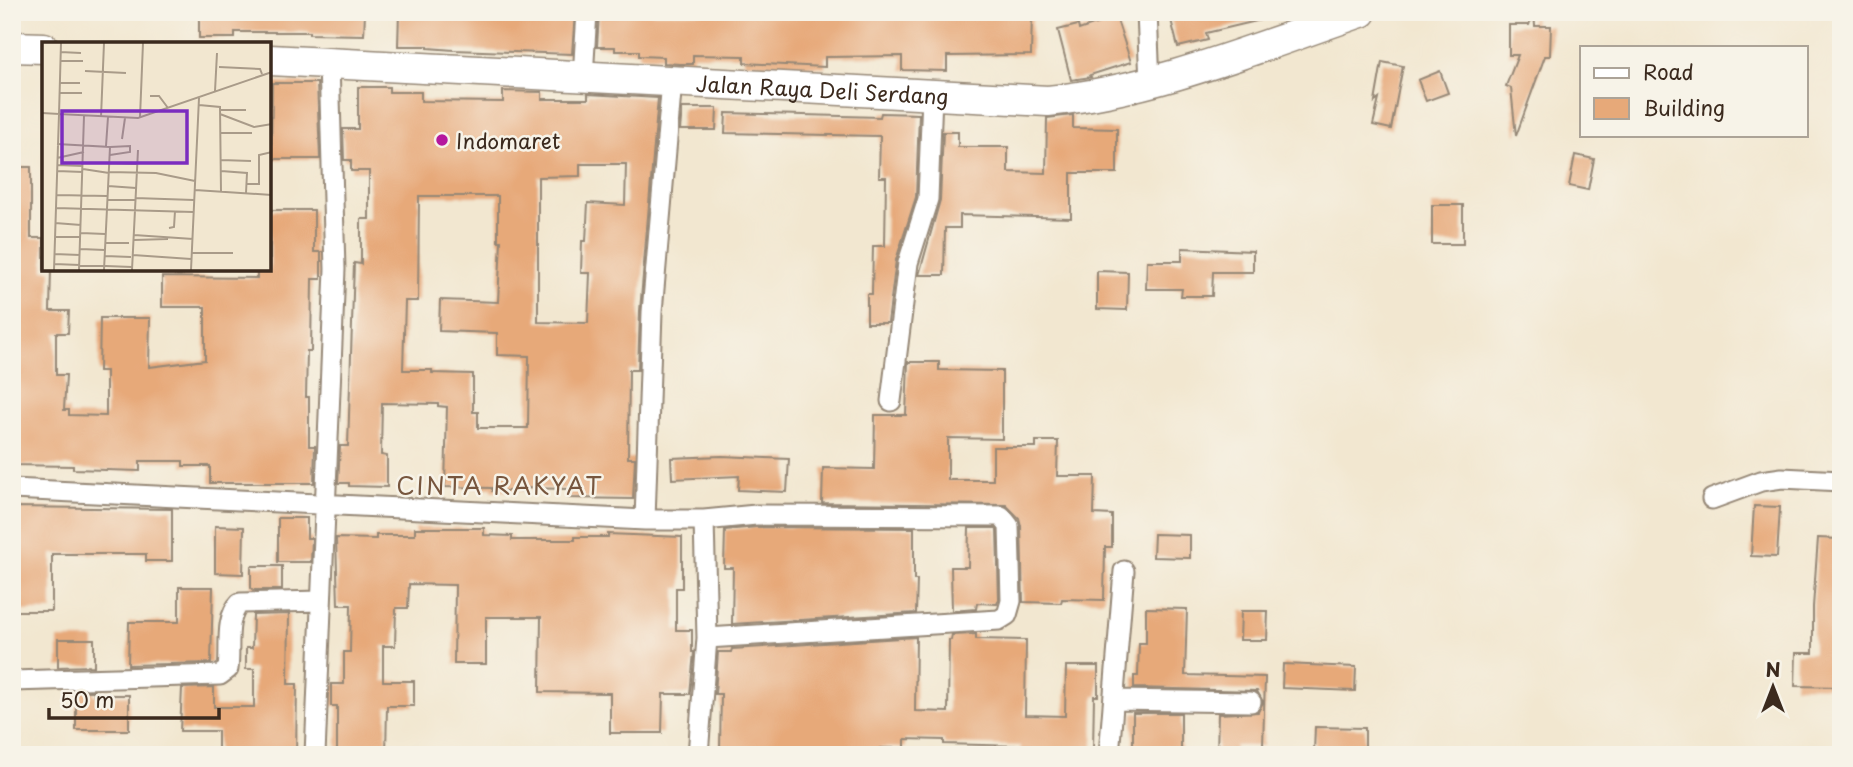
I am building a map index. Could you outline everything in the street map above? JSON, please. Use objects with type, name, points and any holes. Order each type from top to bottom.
[{"type":"main road","name":"Jalan Raya Deli Serdang","points":[[271,60],[1048,101],[1087,97],[1150,83],[1361,12]]},
{"type":"main road","points":[[12,47],[42,48]]},
{"type":"street","points":[[583,77],[587,12]]},
{"type":"street","points":[[1147,12],[1150,83]]},
{"type":"street","points":[[315,755],[335,270],[329,63]]},
{"type":"street","points":[[645,520],[652,312],[672,82]]},
{"type":"street","points":[[891,401],[908,263],[928,200],[932,95]]},
{"type":"street","points":[[1712,499],[1762,481],[1782,478],[1841,481]]},
{"type":"street","points":[[12,489],[645,520],[704,520],[756,515],[995,515],[1000,516],[1009,526],[1012,601],[1007,615],[999,620],[707,638]]},
{"type":"street","points":[[698,755],[707,638],[704,520]]},
{"type":"street","points":[[1109,755],[1124,571]]},
{"type":"street","points":[[12,681],[220,675],[228,668],[231,621],[234,609],[240,603],[321,601]]},
{"type":"street","points":[[1114,700],[1251,702]]},
{"type":"building","points":[[199,12],[365,12],[364,35],[235,32],[235,38],[199,38]]},
{"type":"building","points":[[399,12],[575,12],[572,54],[398,46]]},
{"type":"building","points":[[1032,12],[1031,55],[947,56],[947,71],[902,70],[902,56],[825,57],[825,67],[744,63],[744,56],[693,55],[693,64],[680,64],[664,63],[664,57],[639,56],[639,51],[615,51],[615,47],[597,47],[599,13]]},
{"type":"building","points":[[1169,12],[1264,12],[1265,19],[1206,33],[1208,40],[1178,47]]},
{"type":"building","points":[[1534,12],[1535,26],[1551,26],[1550,56],[1545,56],[1516,136],[1511,88],[1506,86],[1518,55],[1509,55],[1509,25],[1529,25]]},
{"type":"building","points":[[1116,17],[1131,62],[1090,75],[1091,77],[1071,80],[1058,30],[1078,25],[1079,30]]},
{"type":"building","points":[[1382,62],[1403,66],[1391,129],[1373,125],[1379,99],[1375,102]]},
{"type":"building","points":[[1440,71],[1448,93],[1426,101],[1418,80]]},
{"type":"building","points":[[272,83],[317,83],[320,159],[271,159]]},
{"type":"building","points":[[358,87],[389,87],[389,92],[421,92],[421,101],[503,102],[503,91],[542,92],[542,99],[588,99],[588,94],[658,98],[640,311],[638,370],[629,370],[628,458],[635,458],[633,499],[567,498],[567,489],[492,491],[492,488],[445,487],[447,407],[438,404],[382,403],[381,455],[387,456],[387,487],[338,483],[340,446],[348,446],[354,263],[361,264],[361,219],[369,219],[369,171],[351,171],[351,160],[344,160],[343,129],[358,129]],"holes":[[[580,164],[626,164],[625,205],[588,203],[586,241],[582,241],[581,273],[590,273],[588,323],[538,322],[538,177],[580,176]],[[419,196],[498,196],[498,241],[501,241],[498,302],[440,300],[439,331],[497,333],[497,355],[529,356],[528,428],[478,428],[478,412],[473,412],[473,374],[403,370],[405,301],[418,301]]]},
{"type":"building","points":[[682,108],[717,108],[716,130],[680,130]]},
{"type":"building","points":[[726,113],[880,117],[881,113],[919,114],[916,197],[896,260],[888,323],[867,323],[867,294],[872,294],[873,246],[885,246],[886,177],[879,177],[880,136],[725,133]]},
{"type":"building","points":[[1073,115],[1073,128],[1117,129],[1117,173],[1071,173],[1071,218],[960,215],[960,228],[945,228],[944,275],[919,275],[940,200],[943,132],[958,132],[958,147],[1008,147],[1008,172],[1046,173],[1047,118]]},
{"type":"building","points":[[1575,155],[1594,159],[1588,190],[1569,186]]},
{"type":"building","points":[[12,167],[31,167],[31,238],[42,238],[42,271],[51,271],[50,311],[69,311],[68,333],[56,333],[56,375],[66,375],[64,410],[69,410],[69,415],[106,416],[106,371],[99,371],[100,318],[150,318],[149,367],[205,360],[205,307],[162,307],[162,277],[257,278],[257,271],[271,271],[271,210],[314,210],[314,252],[321,252],[321,279],[312,279],[311,351],[307,351],[306,397],[309,397],[309,446],[315,446],[314,483],[210,483],[210,466],[183,466],[183,461],[140,461],[140,471],[12,465]]},
{"type":"building","points":[[1432,205],[1463,205],[1463,244],[1432,244]]},
{"type":"building","points":[[1182,248],[1253,251],[1253,272],[1213,272],[1212,296],[1181,296],[1182,289],[1146,289],[1147,261],[1182,261]]},
{"type":"building","points":[[1097,271],[1128,272],[1127,310],[1097,309]]},
{"type":"building","points":[[908,362],[939,362],[939,370],[1002,371],[1002,439],[948,438],[948,480],[993,480],[993,447],[1036,447],[1036,441],[1058,441],[1057,476],[1095,476],[1094,514],[1112,515],[1112,547],[1105,547],[1104,600],[1023,602],[1021,526],[1019,518],[1006,505],[822,503],[823,468],[874,469],[875,415],[906,415]]},
{"type":"building","points":[[722,456],[789,459],[787,492],[738,490],[739,476],[672,479],[671,458]]},
{"type":"building","points":[[1754,506],[1780,507],[1777,557],[1751,556]]},
{"type":"building","points":[[12,507],[172,509],[172,561],[146,561],[146,554],[52,554],[52,611],[12,611]]},
{"type":"building","points":[[278,518],[307,518],[307,538],[312,538],[311,562],[278,562]]},
{"type":"building","points":[[215,526],[244,527],[243,574],[215,573]]},
{"type":"building","points":[[757,527],[914,528],[916,613],[732,624],[733,568],[724,568],[725,530]]},
{"type":"building","points":[[415,528],[484,528],[484,535],[512,536],[512,540],[575,540],[575,537],[608,537],[608,534],[682,537],[682,588],[676,588],[676,630],[692,630],[694,652],[690,694],[663,694],[662,733],[610,733],[610,693],[540,692],[541,617],[486,617],[486,664],[454,664],[455,585],[409,584],[408,608],[396,608],[395,646],[383,646],[383,681],[414,681],[414,706],[387,706],[386,755],[337,755],[337,706],[331,706],[331,684],[344,684],[344,652],[350,652],[351,605],[338,605],[336,538],[376,539],[376,535],[415,535]]},
{"type":"building","points":[[969,528],[997,530],[999,599],[997,604],[977,603],[976,609],[952,611],[951,567],[968,567]]},
{"type":"building","points":[[1154,534],[1190,535],[1190,558],[1153,557]]},
{"type":"building","points":[[1818,538],[1838,539],[1834,594],[1841,595],[1841,687],[1795,686],[1796,653],[1813,653]]},
{"type":"building","points":[[251,566],[282,566],[282,590],[253,590]]},
{"type":"building","points":[[179,587],[213,587],[211,663],[128,665],[129,622],[179,622]]},
{"type":"building","points":[[1146,608],[1187,609],[1185,675],[1265,677],[1263,746],[1235,746],[1235,755],[1217,755],[1218,714],[1258,712],[1263,702],[1257,691],[1134,688],[1134,676],[1138,676],[1139,643],[1146,643]]},
{"type":"building","points":[[1241,611],[1268,611],[1267,640],[1240,640]]},
{"type":"building","points":[[289,614],[288,684],[297,684],[296,755],[218,755],[218,731],[180,731],[182,688],[214,687],[214,707],[254,707],[254,669],[246,669],[246,648],[252,648],[253,615]]},
{"type":"building","points":[[976,634],[976,639],[1026,640],[1025,715],[1065,716],[1066,666],[1098,666],[1098,696],[1094,696],[1093,750],[1020,752],[1020,746],[944,744],[944,740],[905,739],[905,748],[816,749],[816,755],[771,755],[771,750],[720,750],[721,694],[715,694],[718,652],[916,637],[915,711],[948,712],[949,640],[952,635]]},
{"type":"building","points":[[58,639],[94,639],[94,666],[58,667]]},
{"type":"building","points":[[1283,664],[1356,667],[1355,691],[1282,688]]},
{"type":"building","points":[[76,691],[94,691],[94,695],[129,695],[129,730],[76,730]]},
{"type":"building","points":[[1133,713],[1181,713],[1181,755],[1133,755]]},
{"type":"building","points":[[1315,727],[1365,728],[1365,753],[1314,752]]},
{"type":"place","name":"Indomaret","points":[[442,140]]},
{"type":"district","name":"CINTA RAKYAT","points":[[500,485]]}]
